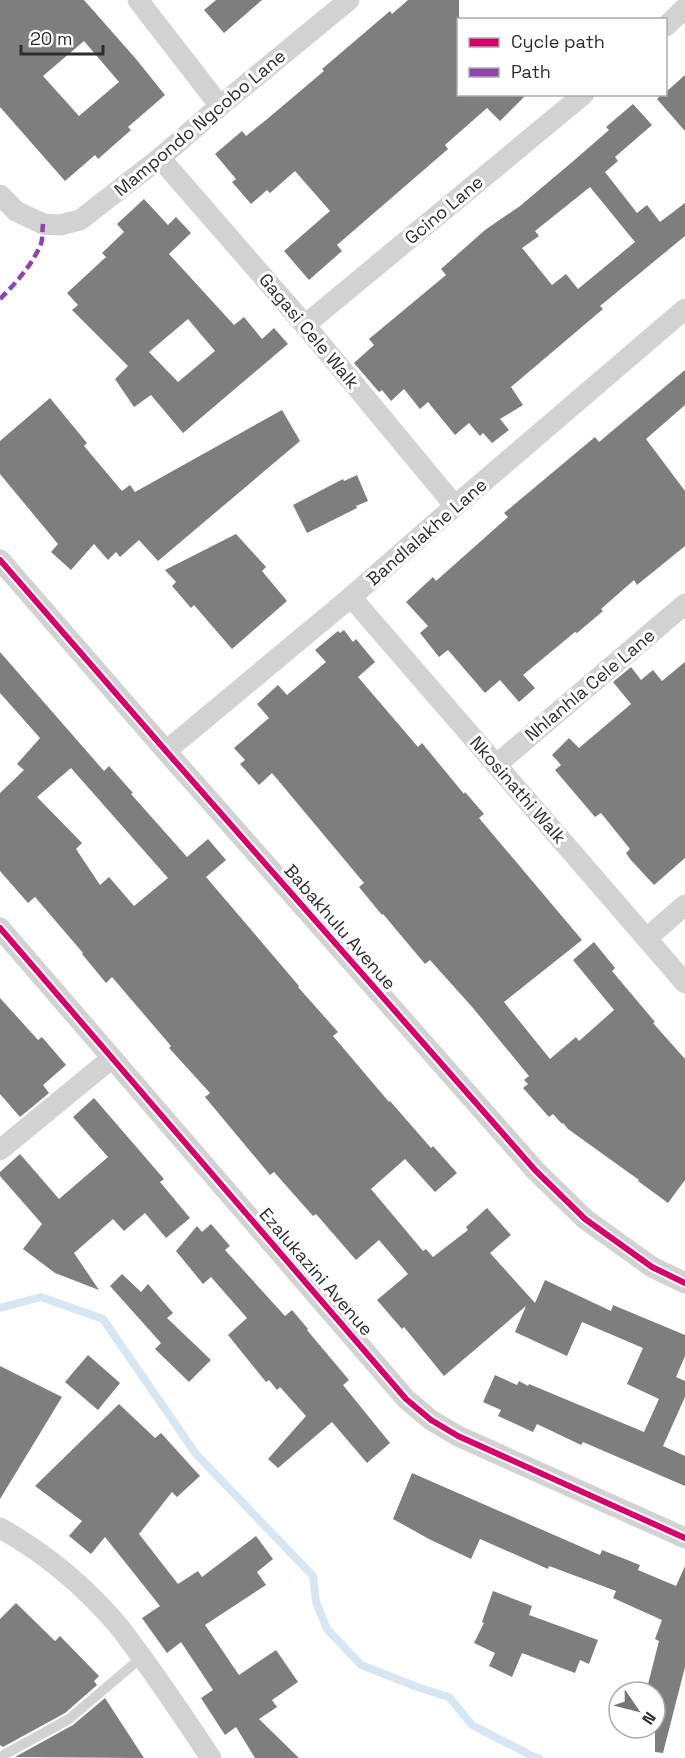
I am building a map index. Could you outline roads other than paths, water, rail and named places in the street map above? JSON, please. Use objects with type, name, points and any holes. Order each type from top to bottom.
[{"type":"street","points":[[138,0],[220,106]]},
{"type":"street","name":"Mampondo Ngcobo Lane","points":[[0,195],[16,211],[43,224],[60,225],[80,220],[160,158],[349,0]]},
{"type":"street","points":[[667,25],[685,8]]},
{"type":"street","name":"Gcino Lane","points":[[305,325],[582,96]]},
{"type":"street","name":"Gagasi Cele Walk","points":[[160,158],[305,325],[456,506]]},
{"type":"street","name":"Bandlalakhe Lane","points":[[166,751],[351,597],[685,309]]},
{"type":"street","name":"Babakhulu Avenue","points":[[0,560],[535,1170],[585,1219],[652,1267],[685,1283]]},
{"type":"street","name":"Nkosinathi Walk","points":[[351,597],[685,983]]},
{"type":"street","name":"Nhlanhla Cele Lane","points":[[496,765],[685,604]]},
{"type":"street","points":[[647,938],[685,906]]},
{"type":"street","name":"Ezalukazini Avenue","points":[[0,927],[406,1399],[431,1420],[458,1436],[685,1538]]},
{"type":"street","points":[[0,1150],[112,1058]]},
{"type":"street","points":[[0,1528],[18,1538],[56,1566],[84,1590],[117,1624],[211,1758]]},
{"type":"lane","points":[[0,1757],[69,1719],[142,1657]]},
{"type":"waterway","points":[[0,1308],[41,1297],[103,1319],[196,1454],[313,1576],[316,1602],[327,1629],[361,1665],[449,1697],[472,1725],[539,1758]]}]
